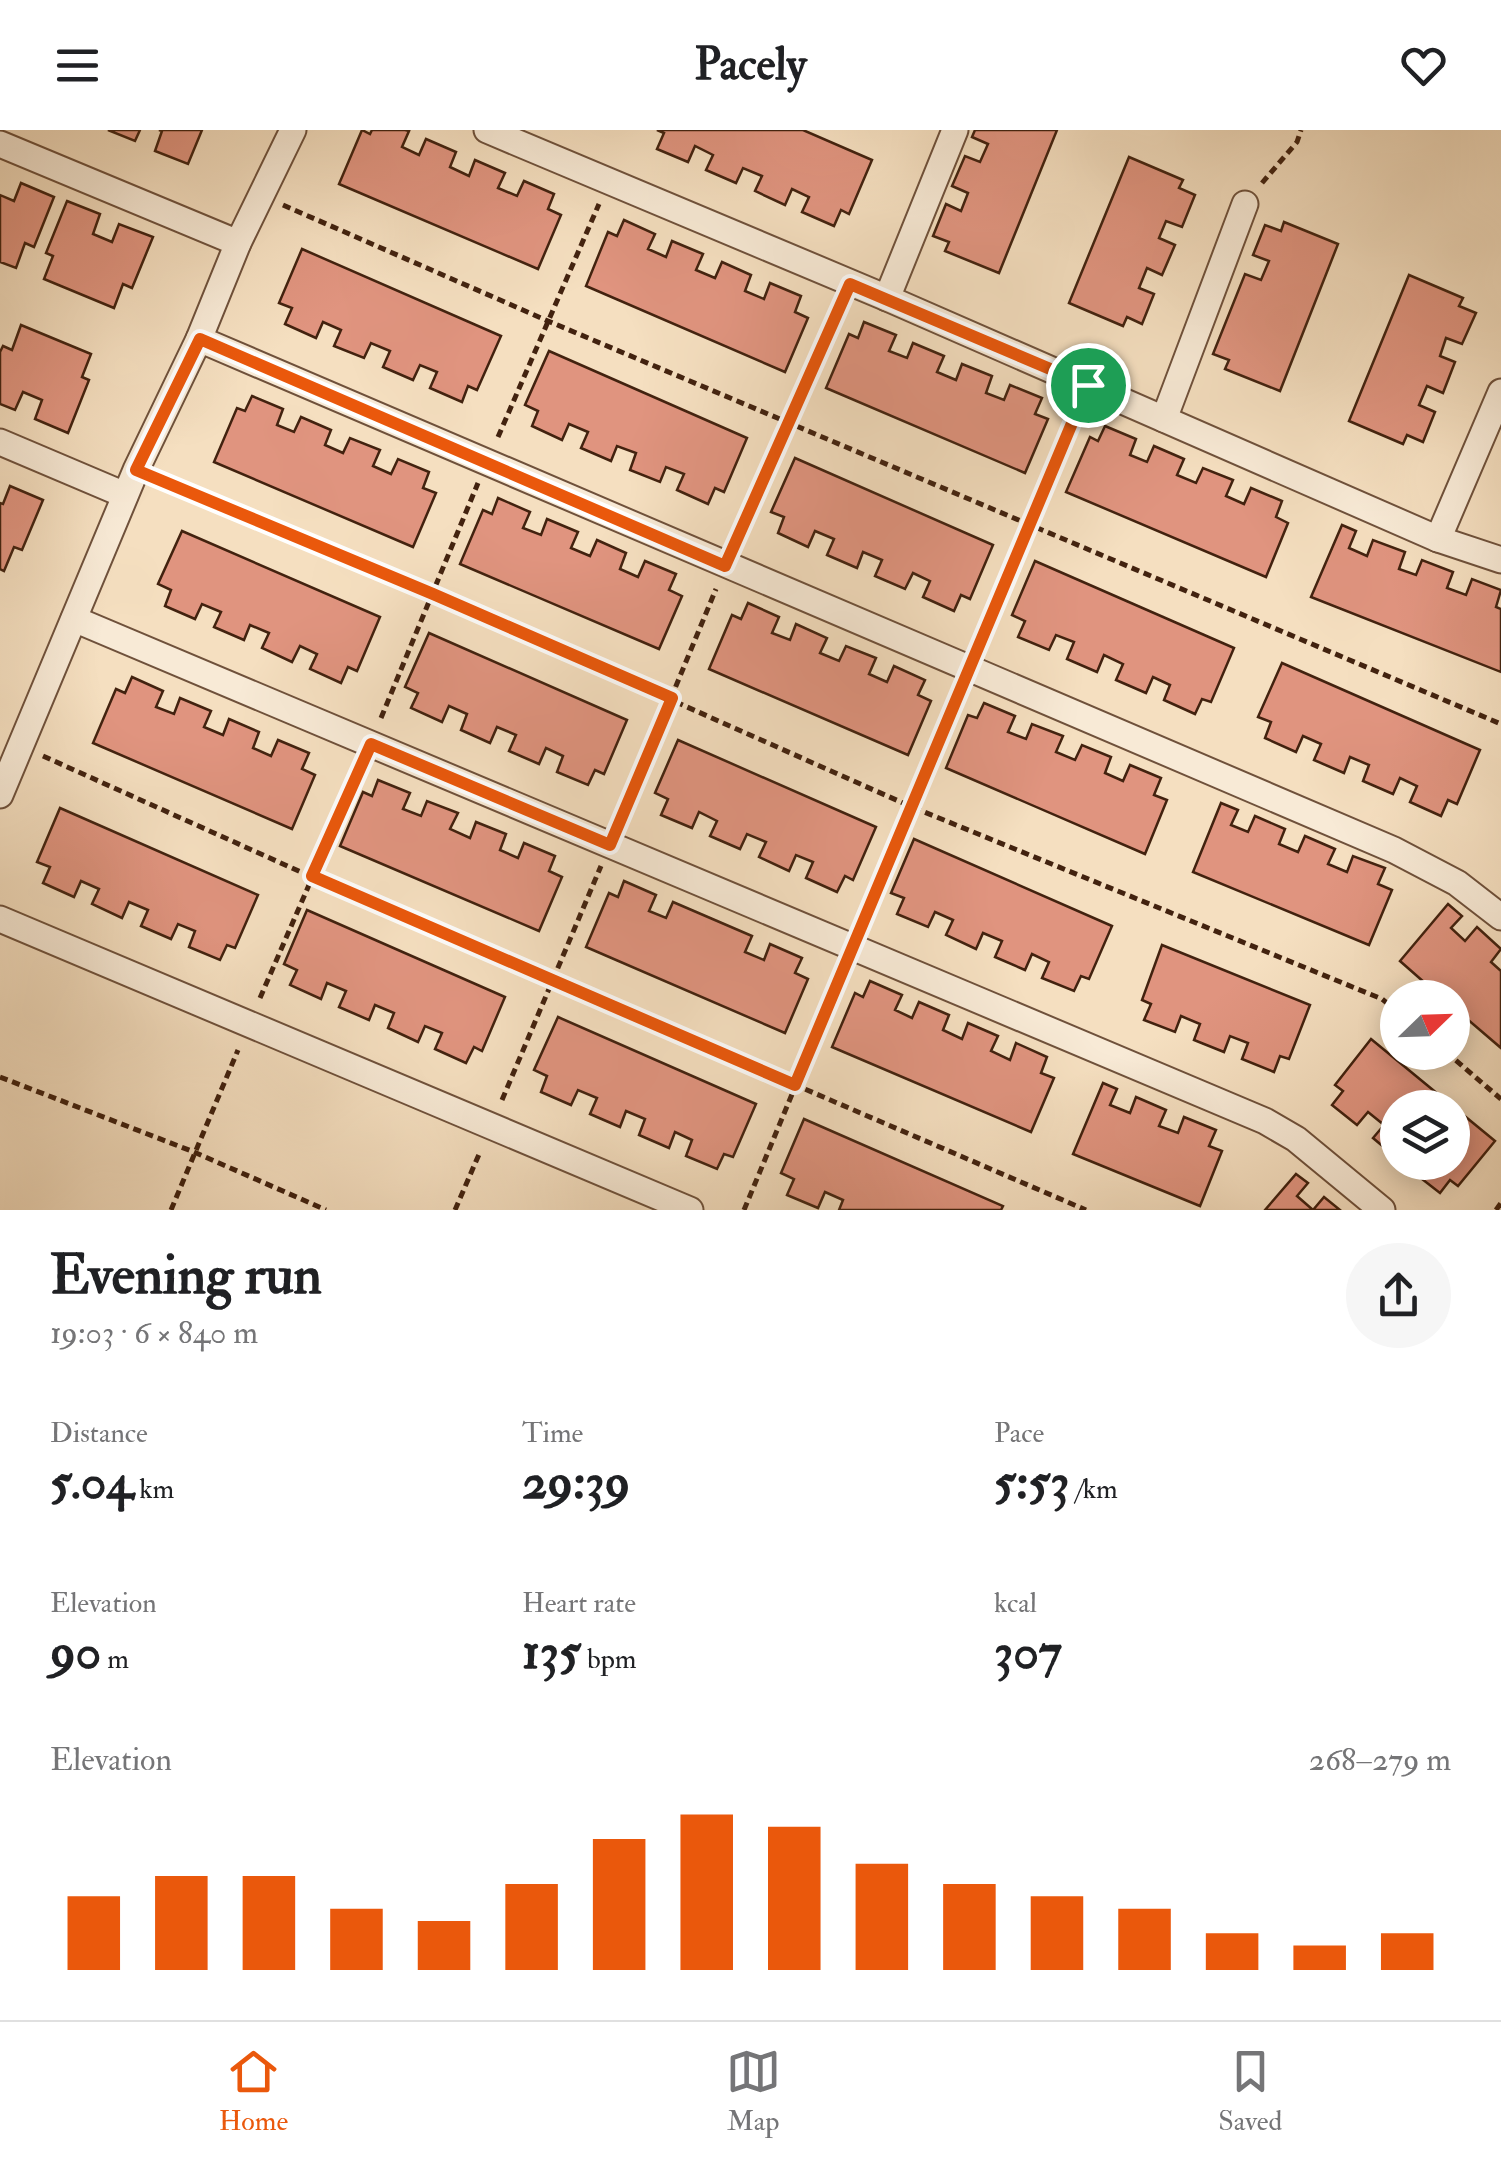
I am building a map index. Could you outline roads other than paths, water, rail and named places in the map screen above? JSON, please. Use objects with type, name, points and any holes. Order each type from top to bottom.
[{"type":"street","points":[[0,795],[10,759],[136,470],[200,339],[238,243],[293,130]]},
{"type":"street","points":[[486,130],[887,298],[1438,538],[1501,560]]},
{"type":"street","points":[[887,298],[955,130]]},
{"type":"street","points":[[0,144],[238,243]]},
{"type":"street","points":[[1164,418],[1245,204]]},
{"type":"street","points":[[200,339],[1394,850],[1457,883],[1501,917]]},
{"type":"street","points":[[1438,538],[1501,392]]},
{"type":"street","points":[[0,442],[125,495]]},
{"type":"street","points":[[74,618],[1265,1121],[1296,1140],[1382,1210]]},
{"type":"street","points":[[0,919],[690,1210]]}]
